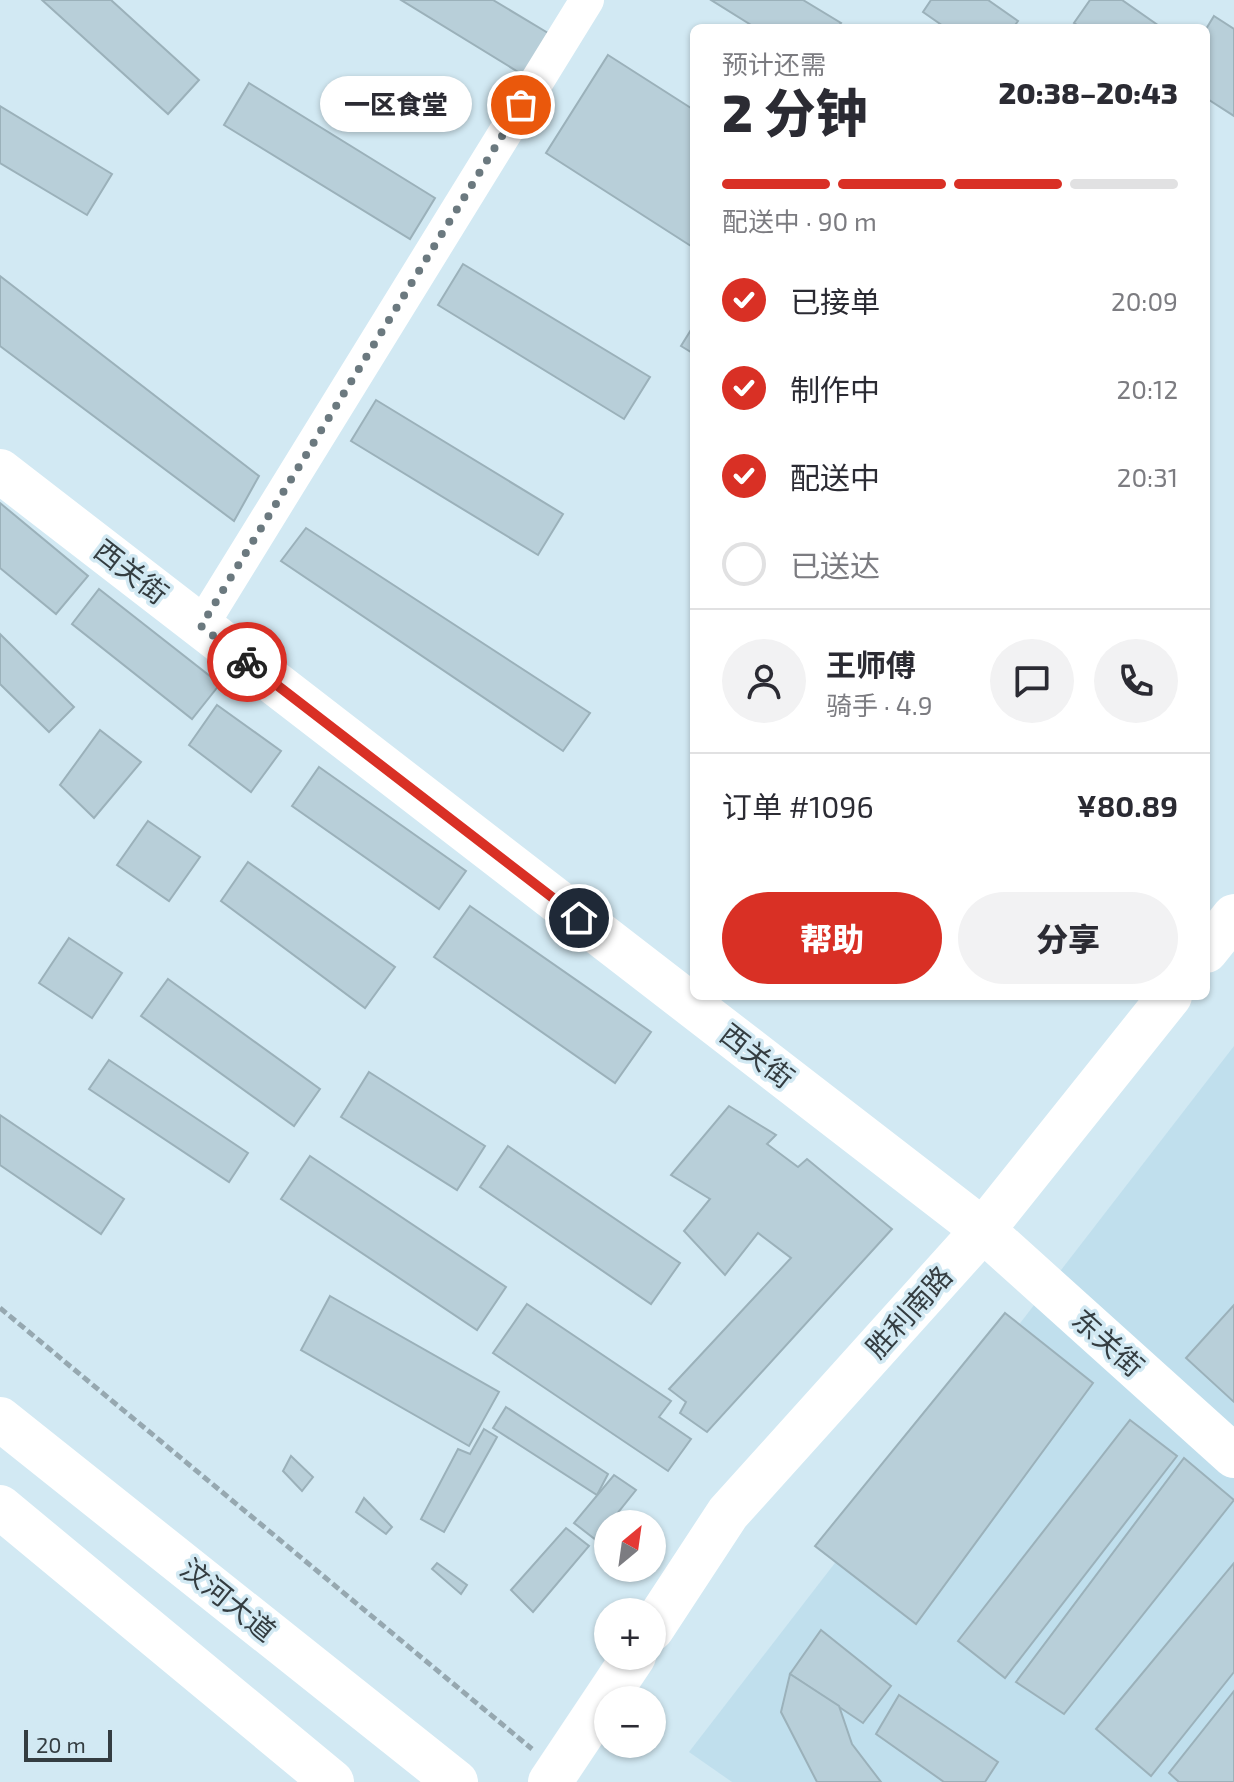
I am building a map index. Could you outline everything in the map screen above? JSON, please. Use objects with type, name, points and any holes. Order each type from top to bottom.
[{"type":"main road","name":"西关街","points":[[0,471],[983,1230]]},
{"type":"main road","points":[[1210,946],[1234,916]]},
{"type":"main road","name":"胜利南路","points":[[666,1608],[728,1513],[983,1230],[1167,1000]]},
{"type":"main road","name":"东关街","points":[[983,1230],[1234,1456]]},
{"type":"main road","name":"汶河大道","points":[[0,1419],[456,1782]]},
{"type":"main road","points":[[0,1507],[332,1782]]},
{"type":"main road","points":[[554,1777],[625,1670]]},
{"type":"street","points":[[201,626],[587,0]]},
{"type":"path","points":[[0,1308],[554,1777]]},
{"type":"shaded area","points":[[1234,1046],[1234,1782],[732,1782],[689,1752]]},
{"type":"building","points":[[42,0],[111,0],[199,80],[168,114]]},
{"type":"building","points":[[401,0],[493,0],[553,36],[528,78]]},
{"type":"building","points":[[711,0],[803,0],[841,23],[840,24],[750,24]]},
{"type":"building","points":[[931,0],[988,0],[1018,21],[1016,24],[940,24],[923,12]]},
{"type":"building","points":[[1090,0],[1122,0],[1156,24],[1076,24]]},
{"type":"building","points":[[1214,16],[1234,29],[1234,116],[1210,101],[1209,24]]},
{"type":"building","points":[[608,55],[690,107],[690,245],[546,153]]},
{"type":"building","points":[[249,83],[435,198],[410,239],[224,125]]},
{"type":"building","points":[[0,106],[112,174],[87,215],[0,163]]},
{"type":"building","points":[[463,264],[650,377],[624,419],[438,305]]},
{"type":"building","points":[[0,276],[259,476],[234,521],[0,346]]},
{"type":"building","points":[[690,331],[690,352],[681,346]]},
{"type":"building","points":[[376,400],[563,514],[538,555],[351,441]]},
{"type":"building","points":[[0,503],[88,576],[56,614],[0,568]]},
{"type":"building","points":[[306,528],[590,713],[563,751],[281,561]]},
{"type":"building","points":[[99,589],[220,684],[192,719],[72,624]]},
{"type":"building","points":[[0,634],[74,707],[49,732],[0,684]]},
{"type":"building","points":[[217,705],[281,751],[251,792],[189,745]]},
{"type":"building","points":[[100,730],[141,762],[94,818],[60,785]]},
{"type":"building","points":[[319,767],[466,871],[439,909],[292,806]]},
{"type":"building","points":[[148,821],[200,857],[169,901],[117,865]]},
{"type":"building","points":[[248,862],[395,967],[365,1008],[221,901]]},
{"type":"building","points":[[470,906],[651,1032],[615,1083],[434,957]]},
{"type":"building","points":[[69,938],[122,973],[92,1018],[39,983]]},
{"type":"building","points":[[168,979],[320,1089],[294,1126],[141,1016]]},
{"type":"building","points":[[109,1060],[248,1153],[229,1182],[89,1089]]},
{"type":"building","points":[[369,1072],[485,1146],[457,1190],[341,1117]]},
{"type":"building","points":[[729,1106],[776,1135],[767,1144],[798,1167],[807,1159],[892,1229],[707,1432],[680,1413],[686,1402],[669,1389],[791,1258],[758,1233],[725,1275],[684,1231],[710,1199],[671,1175]]},
{"type":"building","points":[[0,1115],[124,1199],[101,1234],[0,1165]]},
{"type":"building","points":[[508,1146],[680,1263],[651,1304],[480,1187]]},
{"type":"building","points":[[310,1156],[506,1287],[477,1330],[281,1199]]},
{"type":"building","points":[[330,1296],[499,1392],[469,1446],[301,1350]]},
{"type":"building","points":[[527,1304],[671,1401],[659,1417],[691,1439],[668,1471],[493,1353]]},
{"type":"building","points":[[1234,1305],[1234,1402],[1186,1358]]},
{"type":"building","points":[[1005,1313],[1093,1383],[916,1624],[815,1546]]},
{"type":"building","points":[[506,1407],[608,1474],[597,1495],[493,1428]]},
{"type":"building","points":[[1130,1420],[1177,1456],[1005,1678],[958,1641]]},
{"type":"building","points":[[484,1429],[497,1437],[444,1532],[421,1519],[458,1449],[470,1454]]},
{"type":"building","points":[[291,1456],[313,1477],[302,1491],[283,1471]]},
{"type":"building","points":[[1184,1458],[1234,1500],[1064,1714],[1016,1682]]},
{"type":"building","points":[[614,1475],[636,1490],[620,1510],[594,1510],[594,1538],[574,1523]]},
{"type":"building","points":[[364,1498],[392,1527],[386,1534],[356,1512]]},
{"type":"building","points":[[566,1528],[589,1546],[533,1612],[511,1590]]},
{"type":"building","points":[[437,1563],[467,1585],[461,1594],[432,1569]]},
{"type":"building","points":[[1234,1563],[1234,1672],[1151,1776],[1096,1729]]},
{"type":"building","points":[[821,1630],[891,1686],[863,1723],[790,1674]]},
{"type":"building","points":[[790,1674],[839,1706],[852,1744],[881,1782],[817,1782],[781,1712]]},
{"type":"building","points":[[1234,1691],[1234,1782],[1179,1782],[1169,1773]]},
{"type":"building","points":[[899,1695],[998,1762],[985,1782],[944,1782],[876,1734]]},
{"type":"way so far","points":[[247,662],[201,626],[521,105]]},
{"type":"place","name":"一区食堂","points":[[521,105]]},
{"type":"route","points":[[247,662],[579,918]]}]
